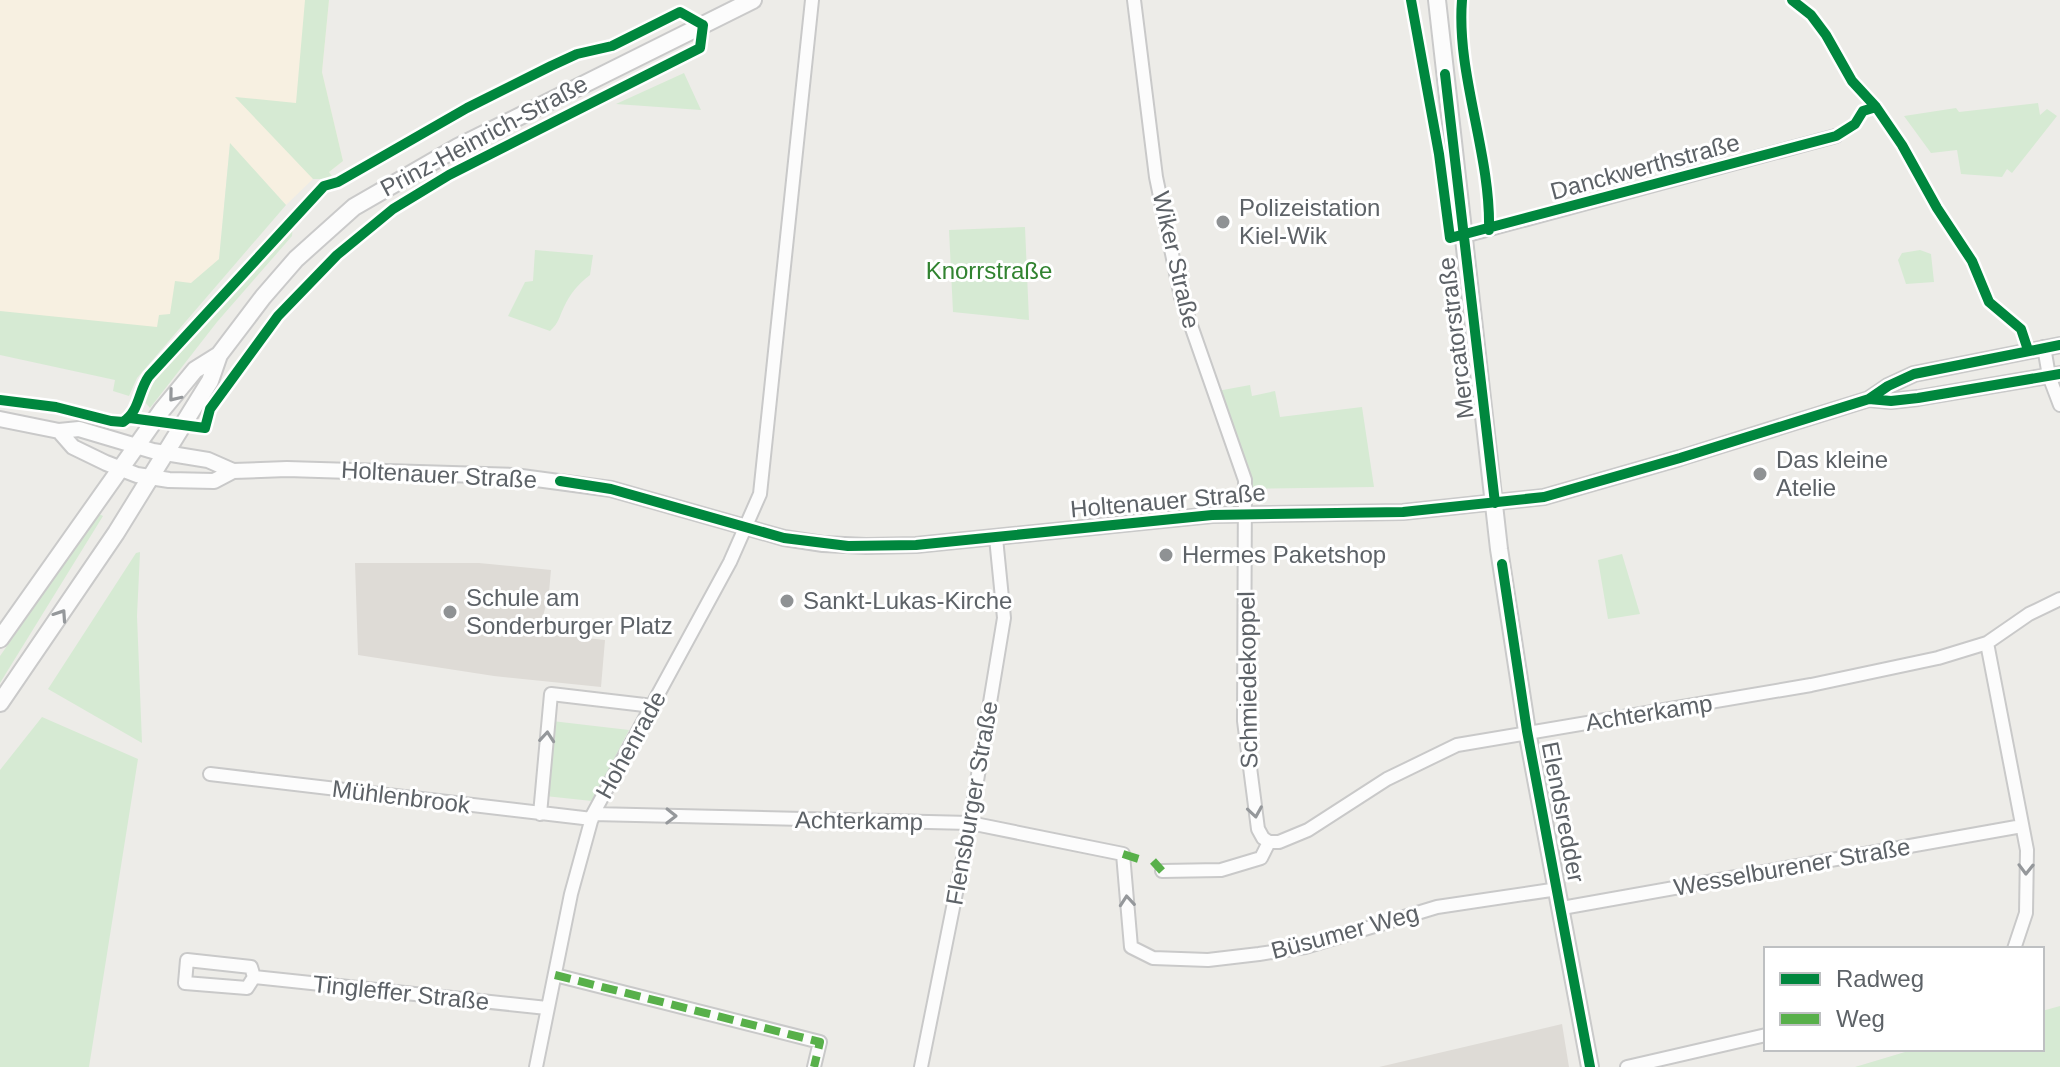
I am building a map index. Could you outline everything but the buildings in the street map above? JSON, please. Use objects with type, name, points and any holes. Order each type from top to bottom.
[{"type":"main road","name":"Prinz-Heinrich-Straße","points":[[0,703],[108,545],[210,381],[219,355],[296,259],[363,200],[458,147],[753,0]]},
{"type":"main road","name":"Mercatorstraße","points":[[1437,0],[1495,503]]},
{"type":"main road","name":"Prinz-Heinrich-Straße","points":[[0,639],[195,370],[219,355]]},
{"type":"main road","name":"Elendsredder","points":[[1495,503],[1527,731],[1590,1067]]},
{"type":"street","points":[[746,528],[760,494],[812,0]]},
{"type":"street","name":"Wiker Straße","points":[[1134,0],[1166,231],[1184,308],[1245,480],[1246,513]]},
{"type":"street","name":"Danckwerthstraße","points":[[1464,236],[1836,136]]},
{"type":"street","name":"Holtenauer Straße","points":[[59,431],[73,447],[150,478],[214,481],[233,471],[287,469],[471,473],[567,481],[637,495],[798,541],[848,546],[916,545],[1246,513],[1403,512],[1544,497],[1869,399],[1914,374],[2060,345]]},
{"type":"street","points":[[2044,347],[2060,405]]},
{"type":"street","name":"Holtenauer Straße","points":[[1869,399],[1891,401],[1918,398],[2054,375]]},
{"type":"street","name":"Holtenauer Straße","points":[[0,419],[59,431],[79,429],[137,447],[208,460],[233,471]]},
{"type":"street","name":"Schmiedekoppel","points":[[1246,513],[1244,721],[1258,829],[1269,842]]},
{"type":"street","name":"Hohenrade","points":[[536,1067],[576,872],[592,817],[746,528]]},
{"type":"street","name":"Flensburger Straße","points":[[921,1067],[970,823],[1004,618],[996,538]]},
{"type":"street","name":"Achterkamp","points":[[1162,871],[1221,870],[1261,858],[1269,842],[1279,842],[1308,830],[1387,779],[1457,745],[1811,685],[1938,658],[1987,643],[2029,614],[2060,599]]},
{"type":"street","points":[[1987,643],[2027,850],[2026,913],[2015,947]]},
{"type":"street","points":[[540,814],[551,694],[653,706]]},
{"type":"street","name":"Mühlenbrook","points":[[210,774],[540,814],[592,817]]},
{"type":"street","name":"Achterkamp","points":[[592,817],[970,823],[1123,854]]},
{"type":"street","name":"Wesselburener Straße","points":[[1562,908],[2022,826]]},
{"type":"street","name":"Büsumer Weg","points":[[1123,854],[1131,947],[1153,958],[1208,960],[1305,947],[1437,907],[1558,889]]},
{"type":"street","name":"Tingleffer Straße","points":[[187,960],[251,967],[254,977],[247,988],[185,983],[187,960]]},
{"type":"street","points":[[555,975],[820,1042],[814,1067]]},
{"type":"street","name":"Tingleffer Straße","points":[[254,977],[547,1008]]},
{"type":"street","points":[[1627,1067],[1764,1035]]},
{"type":"shaded area","points":[[0,0],[329,0],[322,72],[343,161],[329,172],[334,179],[313,179],[286,205],[230,144],[219,260],[191,283],[162,340],[0,327]]},
{"type":"shaded area","name":"Schule am Sonderburger Platz","points":[[355,563],[479,563],[551,570],[539,633],[605,640],[601,687],[494,676],[358,655]]},
{"type":"shaded area","points":[[1562,1024],[1569,1067],[1379,1067]]},
{"type":"green space","points":[[305,0],[329,0],[322,72],[343,161],[329,172],[334,179],[313,179],[235,97],[296,103]]},
{"type":"green space","points":[[684,73],[701,110],[616,104]]},
{"type":"green space","points":[[2038,103],[2040,115],[2047,109],[2057,116],[2012,173],[2007,169],[2002,177],[1961,174],[1957,150],[1931,153],[1904,116],[1956,108],[1959,112]]},
{"type":"green space","points":[[230,143],[286,205],[137,378],[129,396],[113,391],[115,380],[0,355],[0,311],[157,327],[159,315],[170,314],[175,281],[191,283],[219,259]]},
{"type":"green space","points":[[293,224],[292,236],[217,322],[150,408],[144,401],[150,384]]},
{"type":"green space","name":"Knorrstraße","points":[[1025,227],[1029,320],[953,312],[949,230]]},
{"type":"green space","points":[[535,250],[593,255],[590,275],[566,302],[550,331],[508,316],[525,282],[533,281]]},
{"type":"green space","points":[[1920,250],[1931,254],[1934,282],[1906,284],[1898,260],[1902,253]]},
{"type":"green space","points":[[1250,385],[1252,396],[1275,391],[1280,417],[1362,407],[1374,487],[1245,489],[1212,392]]},
{"type":"green space","points":[[99,514],[103,516],[0,683],[0,656]]},
{"type":"green space","points":[[140,552],[137,616],[142,743],[48,689],[136,553]]},
{"type":"green space","points":[[1622,554],[1640,614],[1608,619],[1598,560]]},
{"type":"green space","points":[[42,717],[138,759],[89,1067],[0,1067],[0,770]]},
{"type":"green space","points":[[552,721],[629,730],[592,801],[545,796]]},
{"type":"green space","points":[[2060,1006],[2060,1067],[1855,1067],[1908,1051],[2044,1051],[2044,1010]]},
{"type":"marked path","points":[[1123,854],[1142,860]]},
{"type":"marked path","points":[[1153,861],[1162,871]]},
{"type":"marked path","points":[[555,975],[820,1042],[814,1067]]},
{"type":"cycle path","points":[[1411,0],[1439,154],[1450,238],[1836,136],[1855,124],[1863,111],[1876,107]]},
{"type":"cycle path","points":[[1462,0],[1464,56],[1485,172],[1489,230]]},
{"type":"cycle path","points":[[1792,0],[1811,15],[1852,81],[1876,107],[1902,145],[1937,208],[1972,261],[1989,302],[2021,329],[2028,350]]},
{"type":"cycle path","points":[[0,400],[56,407],[123,422],[136,407],[149,376],[324,186],[338,182],[467,108],[577,54],[612,46],[680,12],[703,25]]},
{"type":"cycle path","points":[[130,418],[205,428],[210,409],[278,316],[337,255],[393,209],[449,175],[700,48],[703,25]]},
{"type":"cycle path","points":[[1445,74],[1495,503]]},
{"type":"cycle path","points":[[560,481],[611,489],[784,538],[848,546],[916,545],[1212,515],[1403,512],[1544,497],[1869,399],[1914,374],[2060,345]]},
{"type":"cycle path","points":[[1869,399],[1891,401],[1918,398],[2060,374]]},
{"type":"cycle path","points":[[1502,564],[1527,731],[1590,1067]]},
{"type":"place","name":"Polizeistation Kiel-Wik","points":[[1223,222]]},
{"type":"place","name":"Das kleine Atelie","points":[[1760,474]]},
{"type":"place","name":"Hermes Paketshop","points":[[1166,555]]},
{"type":"place","name":"Sankt-Lukas-Kirche","points":[[787,601]]},
{"type":"place","name":"Schule am Sonderburger Platz","points":[[450,612]]}]
